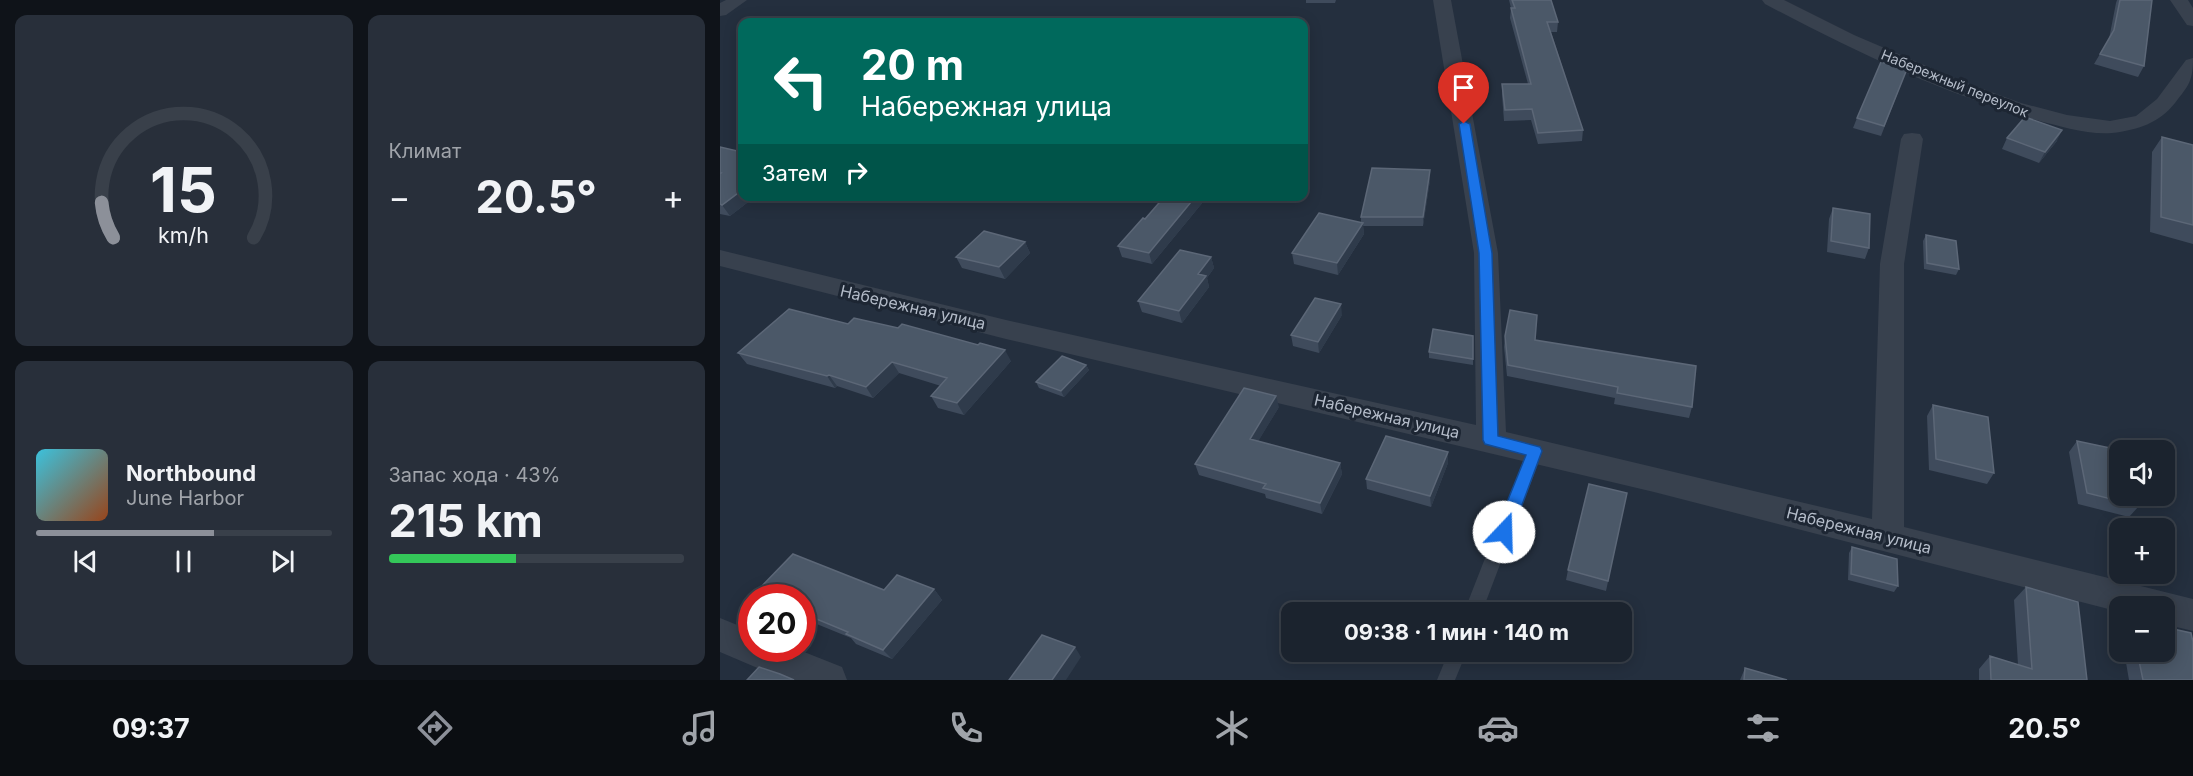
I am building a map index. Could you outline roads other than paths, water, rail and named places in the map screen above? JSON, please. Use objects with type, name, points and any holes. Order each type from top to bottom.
[{"type":"street","points":[[720,10],[738,0]]},
{"type":"street","points":[[1442,0],[1486,253],[1491,440]]},
{"type":"street","name":"Набережный переулок","points":[[1771,0],[1828,31],[1976,94],[2037,115],[2084,126],[2119,127],[2141,123],[2158,111],[2193,64]]},
{"type":"street","points":[[2179,0],[2193,21]]},
{"type":"street","points":[[2185,0],[2193,2]]},
{"type":"street","points":[[1888,537],[1892,264],[1912,139]]},
{"type":"street","name":"Набережная улица","points":[[720,258],[841,291],[1491,440],[2118,596]]},
{"type":"street","points":[[2175,611],[2193,615]]},
{"type":"street","points":[[720,635],[829,680]]},
{"type":"lane","points":[[1477,602],[1535,451]]},
{"type":"lane","points":[[1446,680],[1453,662]]}]
